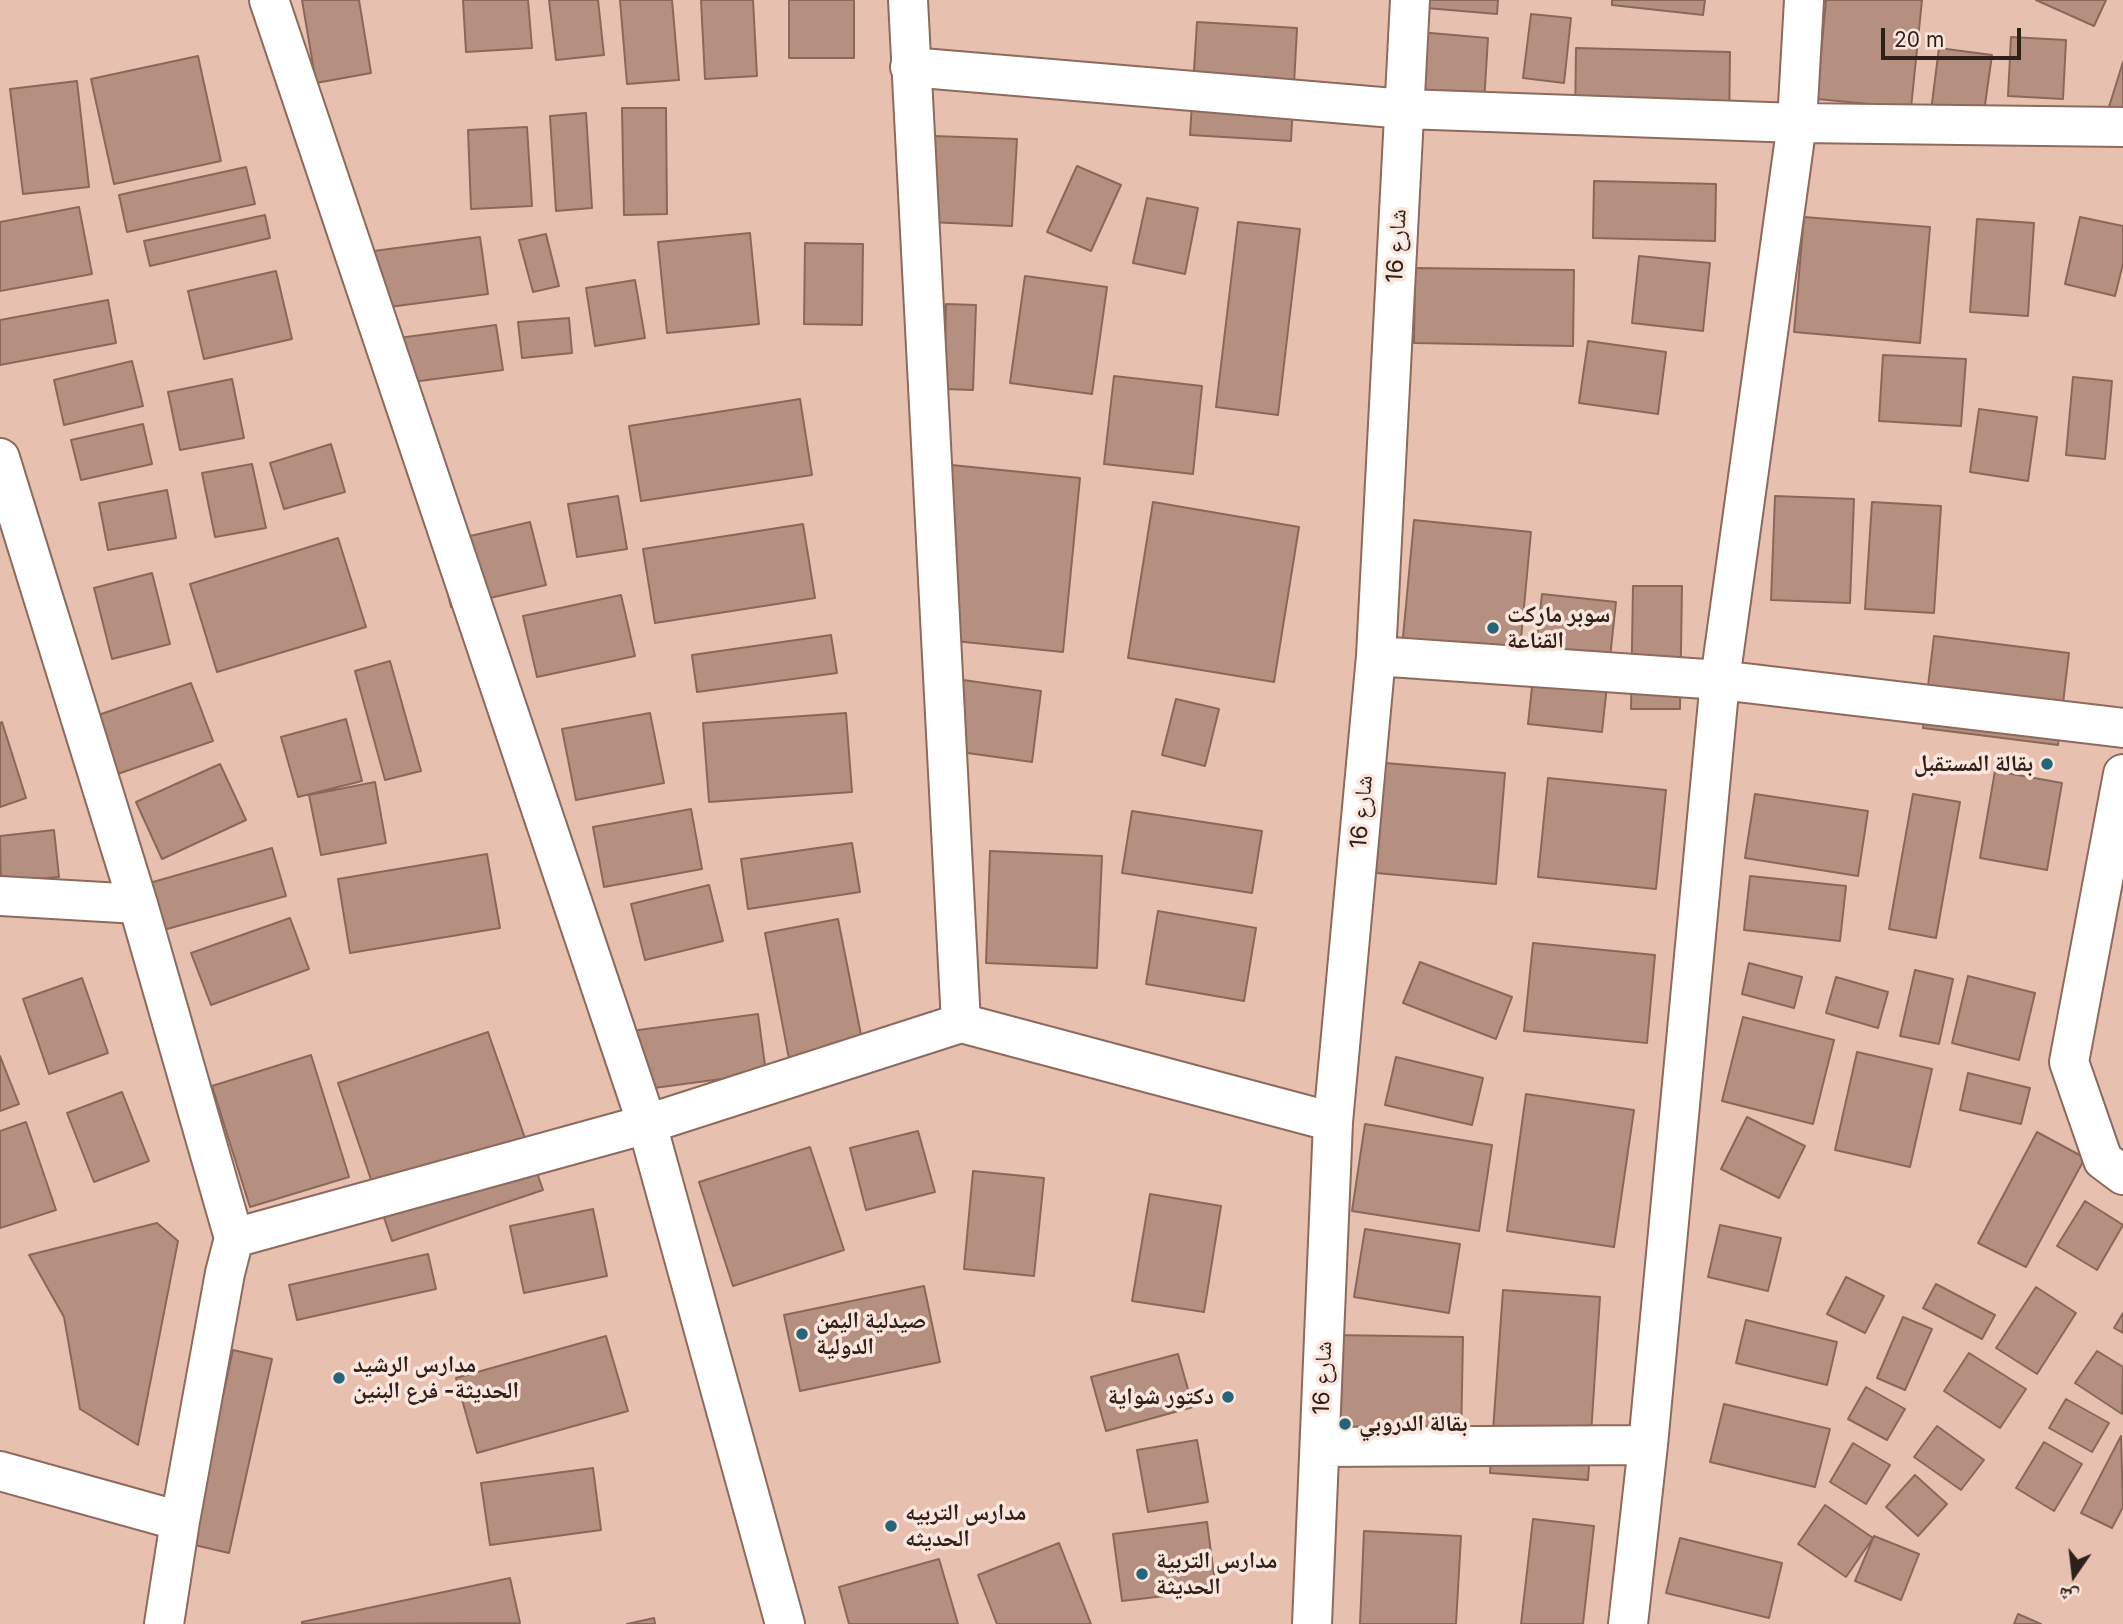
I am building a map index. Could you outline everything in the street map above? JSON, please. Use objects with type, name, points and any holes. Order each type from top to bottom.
[{"type":"street","points":[[269,0],[647,1124],[785,1624]]},
{"type":"street","points":[[908,0],[961,1023]]},
{"type":"street","name":"شارع 16","points":[[1312,1624],[1333,1122],[1376,656],[1410,0]]},
{"type":"street","points":[[1628,1624],[1648,1445],[1720,680],[1797,123],[1804,0]]},
{"type":"street","points":[[910,67],[1405,109],[1797,123],[2123,127]]},
{"type":"street","points":[[0,458],[138,904],[234,1238],[225,1273],[180,1521],[164,1624]]},
{"type":"street","points":[[1376,656],[1720,680],[2123,728]]},
{"type":"street","points":[[2123,774],[2069,1062],[2103,1160],[2123,1175]]},
{"type":"street","points":[[0,896],[138,904]]},
{"type":"street","points":[[234,1238],[647,1124],[961,1023],[1333,1122]]},
{"type":"street","points":[[1321,1447],[1648,1445]]},
{"type":"street","points":[[0,1471],[180,1521]]},
{"type":"building","points":[[302,0],[359,0],[371,73],[316,83]]},
{"type":"building","points":[[463,0],[528,0],[532,48],[466,52]]},
{"type":"building","points":[[549,0],[598,0],[604,55],[556,60]]},
{"type":"building","points":[[620,0],[672,0],[679,80],[627,84]]},
{"type":"building","points":[[701,0],[753,0],[757,76],[705,79]]},
{"type":"building","points":[[789,0],[854,0],[854,58],[789,58]]},
{"type":"building","points":[[1427,0],[1498,0],[1497,14],[1426,8]]},
{"type":"building","points":[[1612,0],[1705,0],[1703,15],[1612,5]]},
{"type":"building","points":[[1826,0],[1922,0],[1911,108],[1817,99]]},
{"type":"building","points":[[2036,0],[2106,0],[2094,26]]},
{"type":"building","points":[[1531,14],[1571,18],[1564,83],[1523,78]]},
{"type":"building","points":[[1197,22],[1297,28],[1291,141],[1190,135]]},
{"type":"building","points":[[1419,32],[1488,38],[1484,103],[1414,97]]},
{"type":"building","points":[[2011,37],[2066,40],[2063,99],[2008,96]]},
{"type":"building","points":[[1576,48],[1730,52],[1729,129],[1575,125]]},
{"type":"building","points":[[1939,48],[1992,55],[1983,119],[1931,111]]},
{"type":"building","points":[[198,56],[221,161],[114,184],[91,79]]},
{"type":"building","points":[[2123,62],[2123,114],[2108,110]]},
{"type":"building","points":[[77,81],[89,187],[23,194],[10,89]]},
{"type":"building","points":[[622,108],[666,108],[667,214],[624,215]]},
{"type":"building","points":[[586,113],[592,208],[556,211],[550,116]]},
{"type":"building","points":[[527,127],[532,206],[471,209],[468,130]]},
{"type":"building","points":[[934,136],[1017,139],[1012,226],[930,222]]},
{"type":"building","points":[[1077,166],[1121,185],[1091,251],[1047,232]]},
{"type":"building","points":[[246,167],[255,204],[127,232],[119,195]]},
{"type":"building","points":[[1594,181],[1716,184],[1715,241],[1593,238]]},
{"type":"building","points":[[1147,198],[1198,208],[1185,274],[1133,263]]},
{"type":"building","points":[[79,207],[92,274],[0,291],[0,222]]},
{"type":"building","points":[[265,215],[270,238],[150,266],[144,241]]},
{"type":"building","points":[[1804,217],[1930,227],[1920,343],[1794,332]]},
{"type":"building","points":[[2080,217],[2123,226],[2123,264],[2115,296],[2065,284]]},
{"type":"building","points":[[1977,219],[2034,223],[2028,316],[1970,312]]},
{"type":"building","points":[[1238,222],[1300,229],[1278,415],[1216,407]]},
{"type":"building","points":[[750,233],[759,324],[667,333],[658,242]]},
{"type":"building","points":[[546,234],[559,286],[533,292],[519,240]]},
{"type":"building","points":[[480,237],[488,294],[374,309],[366,252]]},
{"type":"building","points":[[805,243],[863,244],[862,325],[804,324]]},
{"type":"building","points":[[1639,256],[1710,263],[1703,331],[1632,323]]},
{"type":"building","points":[[1415,268],[1574,270],[1573,346],[1414,343]]},
{"type":"building","points":[[276,271],[292,339],[204,359],[188,291]]},
{"type":"building","points":[[1025,276],[1107,287],[1092,394],[1010,383]]},
{"type":"building","points":[[635,280],[645,338],[595,346],[586,288]]},
{"type":"building","points":[[108,300],[116,343],[0,365],[0,320]]},
{"type":"building","points":[[946,304],[976,305],[973,390],[944,389]]},
{"type":"building","points":[[569,318],[572,353],[522,358],[518,322]]},
{"type":"building","points":[[496,325],[503,370],[397,384],[391,339]]},
{"type":"building","points":[[1588,341],[1666,352],[1658,414],[1579,403]]},
{"type":"building","points":[[1883,355],[1966,359],[1961,426],[1879,421]]},
{"type":"building","points":[[132,361],[143,406],[64,425],[54,380]]},
{"type":"building","points":[[1114,376],[1202,386],[1193,474],[1104,464]]},
{"type":"building","points":[[2073,377],[2112,381],[2105,459],[2066,455]]},
{"type":"building","points":[[232,379],[244,438],[180,450],[168,392]]},
{"type":"building","points":[[800,399],[812,475],[641,501],[629,426]]},
{"type":"building","points":[[1979,409],[2037,417],[2028,481],[1970,472]]},
{"type":"building","points":[[143,424],[152,464],[81,480],[71,440]]},
{"type":"building","points":[[331,444],[345,492],[284,509],[270,463]]},
{"type":"building","points":[[252,464],[266,528],[215,537],[202,473]]},
{"type":"building","points":[[942,464],[1080,478],[1063,652],[925,638]]},
{"type":"building","points":[[167,490],[176,538],[108,550],[99,503]]},
{"type":"building","points":[[618,496],[627,549],[577,557],[568,504]]},
{"type":"building","points":[[1775,496],[1854,499],[1850,603],[1771,600]]},
{"type":"building","points":[[1153,502],[1299,527],[1274,682],[1128,658]]},
{"type":"building","points":[[1872,502],[1941,506],[1934,613],[1865,609]]},
{"type":"building","points":[[1414,520],[1531,532],[1517,681],[1400,669]]},
{"type":"building","points":[[530,522],[546,585],[451,607],[436,544]]},
{"type":"building","points":[[803,524],[815,598],[655,623],[643,549]]},
{"type":"building","points":[[338,538],[366,627],[217,672],[190,584]]},
{"type":"building","points":[[152,573],[170,644],[112,659],[94,588]]},
{"type":"building","points":[[1633,586],[1682,586],[1680,709],[1631,709]]},
{"type":"building","points":[[1542,594],[1616,602],[1602,732],[1528,724]]},
{"type":"building","points":[[621,595],[635,656],[537,677],[523,616]]},
{"type":"building","points":[[831,635],[837,673],[697,692],[692,655]]},
{"type":"building","points":[[1934,636],[2069,653],[2058,745],[1923,728]]},
{"type":"building","points":[[390,661],[421,771],[385,780],[355,671]]},
{"type":"building","points":[[949,678],[1041,691],[1032,762],[939,749]]},
{"type":"building","points":[[191,683],[213,741],[106,778],[84,720]]},
{"type":"building","points":[[1176,699],[1219,709],[1205,766],[1162,755]]},
{"type":"building","points":[[650,713],[664,783],[576,800],[562,729]]},
{"type":"building","points":[[846,713],[852,792],[709,802],[703,723]]},
{"type":"building","points":[[346,719],[362,781],[298,797],[281,737]]},
{"type":"building","points":[[2,722],[26,798],[0,807],[0,723]]},
{"type":"building","points":[[1385,763],[1505,773],[1496,884],[1376,873]]},
{"type":"building","points":[[220,764],[246,820],[162,859],[136,802]]},
{"type":"building","points":[[1995,771],[2062,783],[2047,870],[1980,858]]},
{"type":"building","points":[[1548,778],[1666,790],[1656,889],[1538,877]]},
{"type":"building","points":[[375,782],[386,843],[321,855],[309,795]]},
{"type":"building","points":[[1755,794],[1868,811],[1858,876],[1745,858]]},
{"type":"building","points":[[1913,794],[1960,802],[1936,938],[1889,929]]},
{"type":"building","points":[[691,809],[702,869],[604,887],[593,827]]},
{"type":"building","points":[[1132,811],[1262,831],[1252,893],[1122,873]]},
{"type":"building","points":[[54,830],[59,877],[1,882],[0,836]]},
{"type":"building","points":[[852,843],[860,892],[748,909],[741,859]]},
{"type":"building","points":[[272,848],[286,896],[138,937],[125,890]]},
{"type":"building","points":[[990,851],[1102,856],[1097,968],[986,963]]},
{"type":"building","points":[[487,854],[500,928],[350,953],[338,879]]},
{"type":"building","points":[[1750,876],[1846,886],[1840,941],[1744,930]]},
{"type":"building","points":[[709,885],[723,941],[645,960],[631,904]]},
{"type":"building","points":[[1158,911],[1256,928],[1244,1001],[1146,984]]},
{"type":"building","points":[[290,918],[309,969],[211,1005],[191,953]]},
{"type":"building","points":[[838,919],[868,1070],[794,1085],[765,933]]},
{"type":"building","points":[[1533,943],[1655,955],[1647,1043],[1524,1031]]},
{"type":"building","points":[[1420,962],[1512,997],[1496,1039],[1403,1003]]},
{"type":"building","points":[[1749,963],[1802,977],[1794,1008],[1742,994]]},
{"type":"building","points":[[1915,970],[1953,979],[1939,1044],[1900,1036]]},
{"type":"building","points":[[1968,976],[2035,993],[2019,1060],[1952,1043]]},
{"type":"building","points":[[1836,977],[1888,992],[1878,1028],[1826,1013]]},
{"type":"building","points":[[82,978],[108,1053],[49,1074],[23,999]]},
{"type":"building","points":[[758,1014],[766,1073],[639,1090],[631,1031]]},
{"type":"building","points":[[1743,1017],[1834,1040],[1813,1124],[1722,1101]]},
{"type":"building","points":[[488,1032],[543,1190],[392,1241],[338,1083]]},
{"type":"building","points":[[1857,1052],[1932,1069],[1910,1167],[1835,1150]]},
{"type":"building","points":[[311,1055],[349,1177],[250,1207],[212,1086]]},
{"type":"building","points":[[0,1056],[19,1104],[0,1111]]},
{"type":"building","points":[[1396,1057],[1483,1078],[1472,1125],[1385,1105]]},
{"type":"building","points":[[1968,1073],[2030,1088],[2021,1124],[1960,1110]]},
{"type":"building","points":[[122,1092],[149,1161],[94,1182],[67,1113]]},
{"type":"building","points":[[1526,1094],[1634,1110],[1614,1247],[1507,1231]]},
{"type":"building","points":[[1747,1117],[1805,1146],[1779,1198],[1721,1169]]},
{"type":"building","points":[[26,1122],[56,1210],[0,1228],[0,1131]]},
{"type":"building","points":[[1365,1124],[1492,1145],[1479,1231],[1352,1211]]},
{"type":"building","points":[[918,1131],[935,1192],[866,1210],[850,1148]]},
{"type":"building","points":[[2037,1132],[2085,1158],[2026,1267],[1978,1243]]},
{"type":"building","points":[[810,1147],[844,1250],[733,1286],[699,1182]]},
{"type":"building","points":[[973,1171],[1044,1178],[1034,1276],[964,1269]]},
{"type":"building","points":[[1150,1194],[1221,1206],[1204,1312],[1132,1301]]},
{"type":"building","points":[[2085,1201],[2123,1225],[2097,1270],[2057,1246]]},
{"type":"building","points":[[593,1209],[607,1276],[524,1293],[510,1226]]},
{"type":"building","points":[[157,1223],[178,1241],[138,1445],[80,1409],[64,1317],[29,1255]]},
{"type":"building","points":[[1720,1225],[1781,1238],[1768,1291],[1708,1277]]},
{"type":"building","points":[[1365,1229],[1460,1244],[1449,1313],[1354,1297]]},
{"type":"building","points":[[428,1254],[436,1289],[297,1320],[289,1285]]},
{"type":"building","points":[[1846,1277],[1884,1296],[1865,1333],[1827,1314]]},
{"type":"building","points":[[1936,1284],[1995,1315],[1982,1339],[1923,1308]]},
{"type":"building","points":[[924,1286],[940,1362],[800,1391],[784,1315]]},
{"type":"building","points":[[2036,1287],[2076,1313],[2037,1374],[1996,1348]]},
{"type":"building","points":[[1503,1290],[1600,1297],[1588,1480],[1490,1473]]},
{"type":"building","points":[[2123,1313],[2123,1333],[2114,1328]]},
{"type":"building","points":[[1903,1317],[1932,1329],[1905,1390],[1877,1378]]},
{"type":"building","points":[[1746,1320],[1837,1342],[1827,1385],[1736,1363]]},
{"type":"building","points":[[1332,1335],[1463,1337],[1461,1441],[1331,1439]]},
{"type":"building","points":[[606,1336],[628,1411],[477,1453],[456,1378]]},
{"type":"building","points":[[233,1350],[272,1359],[229,1553],[190,1544]]},
{"type":"building","points":[[2097,1351],[2123,1367],[2122,1414],[2075,1383]]},
{"type":"building","points":[[1969,1353],[2026,1389],[2000,1428],[1944,1391]]},
{"type":"building","points":[[1178,1354],[1193,1407],[1106,1431],[1091,1377]]},
{"type":"building","points":[[1866,1387],[1905,1409],[1887,1440],[1848,1419]]},
{"type":"building","points":[[2066,1399],[2109,1423],[2092,1452],[2049,1428]]},
{"type":"building","points":[[1724,1404],[1830,1429],[1815,1487],[1710,1462]]},
{"type":"building","points":[[1937,1426],[1984,1460],[1961,1490],[1914,1457]]},
{"type":"building","points":[[2121,1436],[2123,1507],[2112,1528],[2081,1513]]},
{"type":"building","points":[[1197,1440],[1208,1502],[1148,1512],[1137,1450]]},
{"type":"building","points":[[2044,1442],[2082,1464],[2054,1511],[2016,1488]]},
{"type":"building","points":[[1853,1443],[1890,1465],[1866,1504],[1830,1482]]},
{"type":"building","points":[[593,1468],[601,1530],[490,1545],[481,1483]]},
{"type":"building","points":[[1915,1475],[1947,1504],[1918,1536],[1886,1507]]},
{"type":"building","points":[[1825,1505],[1873,1538],[1846,1577],[1798,1544]]},
{"type":"building","points":[[1533,1519],[1594,1526],[1583,1624],[1521,1624]]},
{"type":"building","points":[[1207,1522],[1216,1590],[1122,1601],[1113,1534]]},
{"type":"building","points":[[1364,1531],[1461,1536],[1456,1624],[1360,1624]]},
{"type":"building","points":[[1874,1536],[1919,1554],[1901,1600],[1855,1581]]},
{"type":"building","points":[[1680,1538],[1782,1563],[1769,1618],[1666,1593]]},
{"type":"building","points":[[1059,1543],[1091,1624],[997,1624],[978,1575]]},
{"type":"building","points":[[939,1559],[958,1624],[849,1624],[839,1587]]},
{"type":"building","points":[[510,1578],[520,1623],[302,1624],[302,1622]]},
{"type":"building","points":[[2018,1614],[2041,1624],[2014,1624]]},
{"type":"building","points":[[654,1618],[655,1624],[627,1624]]},
{"type":"place","name":"سوبر ماركت القناعة","points":[[1493,628]]},
{"type":"place","name":"بقالة المستقبل","points":[[2047,764]]},
{"type":"place","name":"صيدلية اليمن الدولية","points":[[802,1334]]},
{"type":"place","name":"مدارس الرشيد الحديثة- فرع البنين","points":[[339,1378]]},
{"type":"place","name":"دكتور شواية","points":[[1228,1397]]},
{"type":"place","name":"بقالة الدروبي","points":[[1345,1424]]},
{"type":"place","name":"مدارس التربيه الحديثه","points":[[891,1526]]},
{"type":"place","name":"مدارس التربية الحديثة","points":[[1142,1574]]}]
